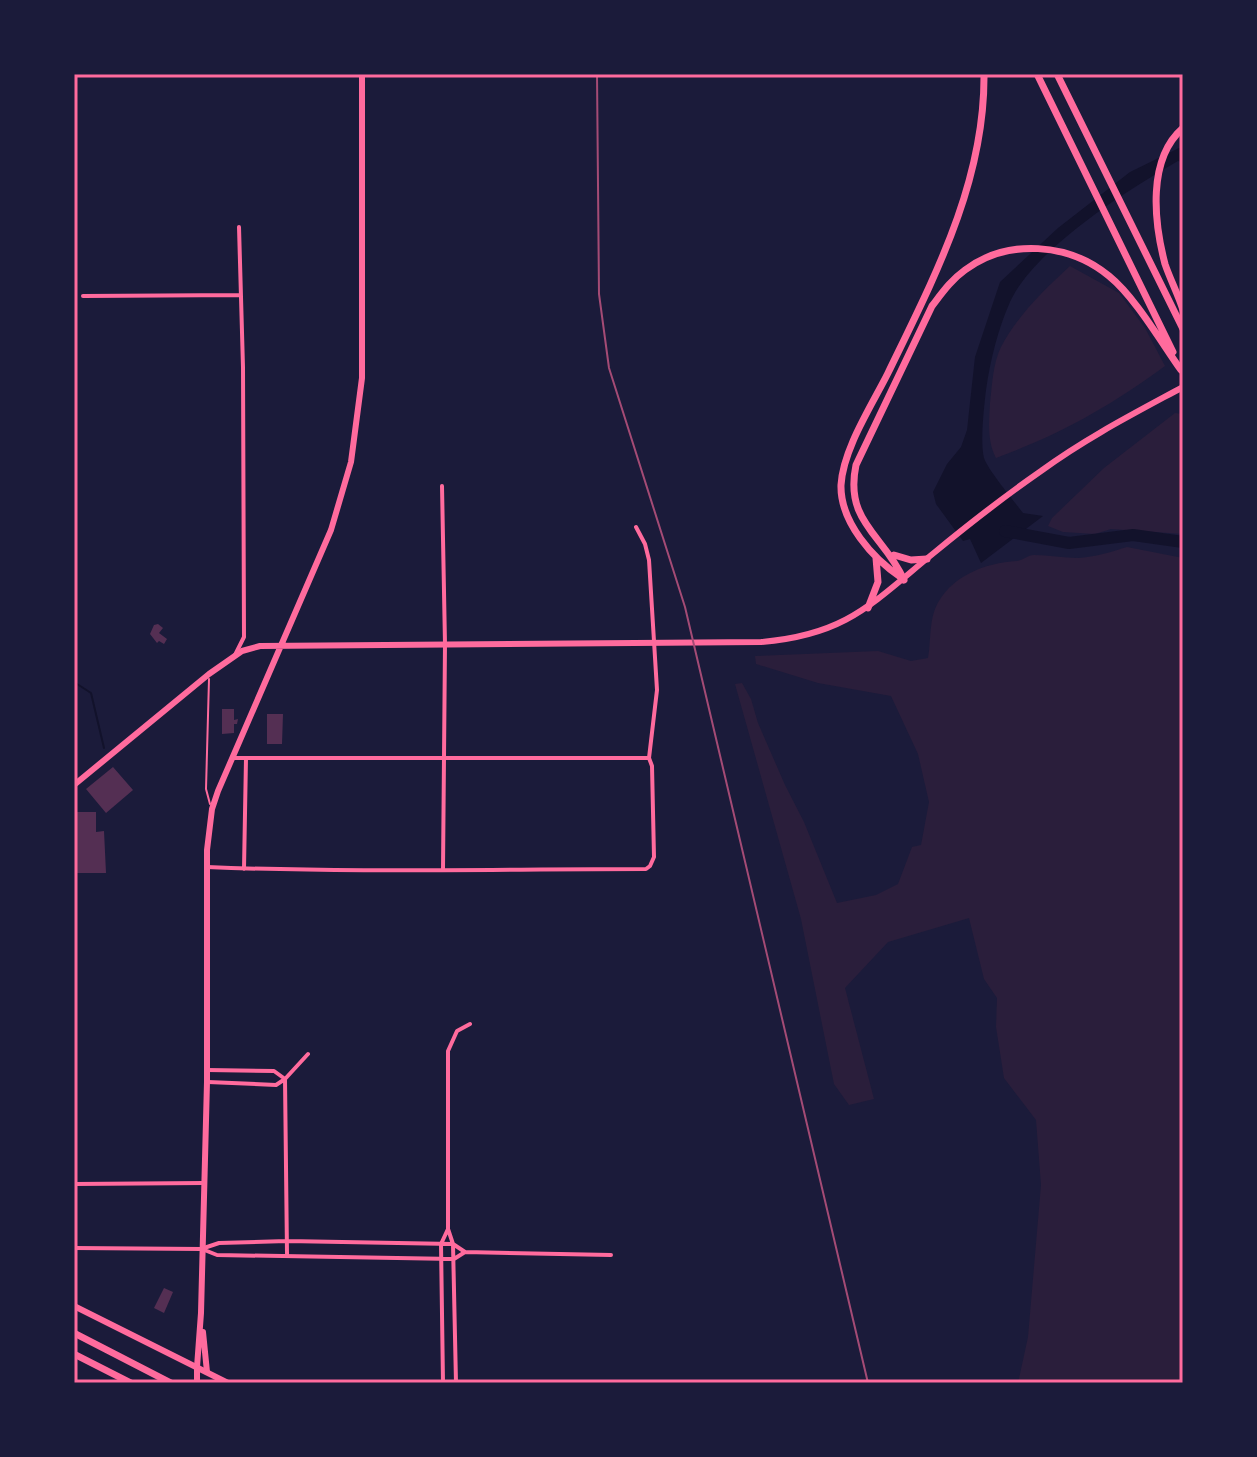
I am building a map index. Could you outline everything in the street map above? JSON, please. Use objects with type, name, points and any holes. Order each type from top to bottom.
[{"type":"highway","points":[[904,580],[884,567],[854,528],[842,502],[844,463],[936,275],[969,184],[979,137],[984,74]]},
{"type":"highway","points":[[1037,74],[1182,372]]},
{"type":"highway","points":[[1057,74],[1183,329]]},
{"type":"highway","points":[[1183,128],[1164,156],[1157,184],[1158,222],[1166,264],[1183,310]]},
{"type":"highway","points":[[904,580],[890,553],[870,533],[855,501],[852,483],[856,465],[932,306],[949,283],[966,269],[989,255],[1016,249],[1039,248],[1068,253],[1089,261],[1112,277],[1182,372]]},
{"type":"highway","points":[[890,553],[911,560],[927,559]]},
{"type":"highway","points":[[868,608],[878,582],[876,556]]},
{"type":"highway","points":[[74,1333],[171,1383]]},
{"type":"highway","points":[[74,1354],[131,1383]]},
{"type":"main road","points":[[197,1383],[207,1082],[207,867],[212,809],[331,530],[344,490],[355,438],[362,378],[362,74]]},
{"type":"main road","points":[[74,785],[209,674],[251,648],[281,645],[761,642],[810,636],[868,608],[1042,470],[1103,430],[1183,387]]},
{"type":"main road","points":[[74,1306],[228,1383]]},
{"type":"main road","points":[[201,1313],[210,1383]]},
{"type":"street","points":[[233,657],[244,637],[239,227]]},
{"type":"street","points":[[83,296],[241,295]]},
{"type":"street","points":[[442,486],[445,644],[443,870]]},
{"type":"street","points":[[207,867],[443,870],[646,869],[650,866],[654,857],[652,766],[649,758],[657,690],[652,580],[646,548],[636,527]]},
{"type":"street","points":[[232,758],[649,758]]},
{"type":"street","points":[[244,869],[246,758]]},
{"type":"street","points":[[456,1383],[454,1259],[448,1229],[448,1051],[457,1031],[470,1024]]},
{"type":"street","points":[[207,1082],[276,1085],[308,1054]]},
{"type":"street","points":[[207,1070],[274,1071],[285,1079]]},
{"type":"street","points":[[285,1079],[287,1254]]},
{"type":"street","points":[[74,1184],[204,1183]]},
{"type":"street","points":[[443,1383],[441,1244],[448,1229]]},
{"type":"street","points":[[74,1248],[202,1249],[219,1243],[287,1241],[453,1244],[465,1252],[611,1255]]},
{"type":"street","points":[[202,1249],[217,1255],[441,1259],[454,1259],[465,1252]]},
{"type":"lane","points":[[209,674],[206,789],[212,809]]},
{"type":"shaded area","points":[[1183,148],[1183,162],[1178,161],[1110,204],[1061,241],[1022,282],[1010,302],[998,334],[988,379],[983,424],[984,458],[1023,513],[1043,516],[981,563],[970,539],[963,541],[936,504],[933,492],[947,464],[961,447],[967,430],[975,357],[1000,282],[1058,228],[1130,172]]},
{"type":"shaded area","points":[[1070,266],[1119,293],[1145,328],[1165,366],[1084,418],[996,458],[989,424],[998,353],[1023,314]]},
{"type":"shaded area","points":[[1175,413],[1183,414],[1183,534],[1111,529],[1095,534],[1063,532],[1048,526],[1052,518],[1104,468]]},
{"type":"shaded area","points":[[1127,547],[1183,558],[1183,1383],[1018,1383],[1028,1337],[1041,1185],[1036,1120],[1004,1078],[996,1027],[997,998],[984,979],[969,918],[888,942],[845,988],[874,1099],[849,1105],[834,1084],[801,919],[735,684],[742,683],[751,699],[758,723],[837,903],[876,895],[898,884],[912,847],[921,845],[929,802],[918,754],[891,696],[818,683],[756,664],[755,656],[878,651],[911,661],[928,658],[935,609],[949,588],[969,573],[1032,555],[1078,558]]},
{"type":"building","points":[[154,625],[163,628],[159,633],[167,639],[164,644],[157,643],[150,634]]},
{"type":"building","points":[[222,709],[234,709],[234,720],[238,719],[234,724],[234,733],[222,734]]},
{"type":"building","points":[[267,714],[283,714],[282,744],[267,744]]},
{"type":"building","points":[[113,767],[133,790],[106,813],[86,789]]},
{"type":"building","points":[[74,812],[96,812],[96,832],[104,831],[106,873],[74,873]]},
{"type":"building","points":[[164,1288],[173,1292],[164,1313],[154,1308]]},
{"type":"waterway","points":[[1005,531],[1069,543],[1133,535],[1183,542]]},
{"type":"waterway","points":[[74,682],[91,693],[104,748]]},
{"type":"railway","points":[[597,74],[599,294],[609,368],[685,607],[868,1383]]}]
